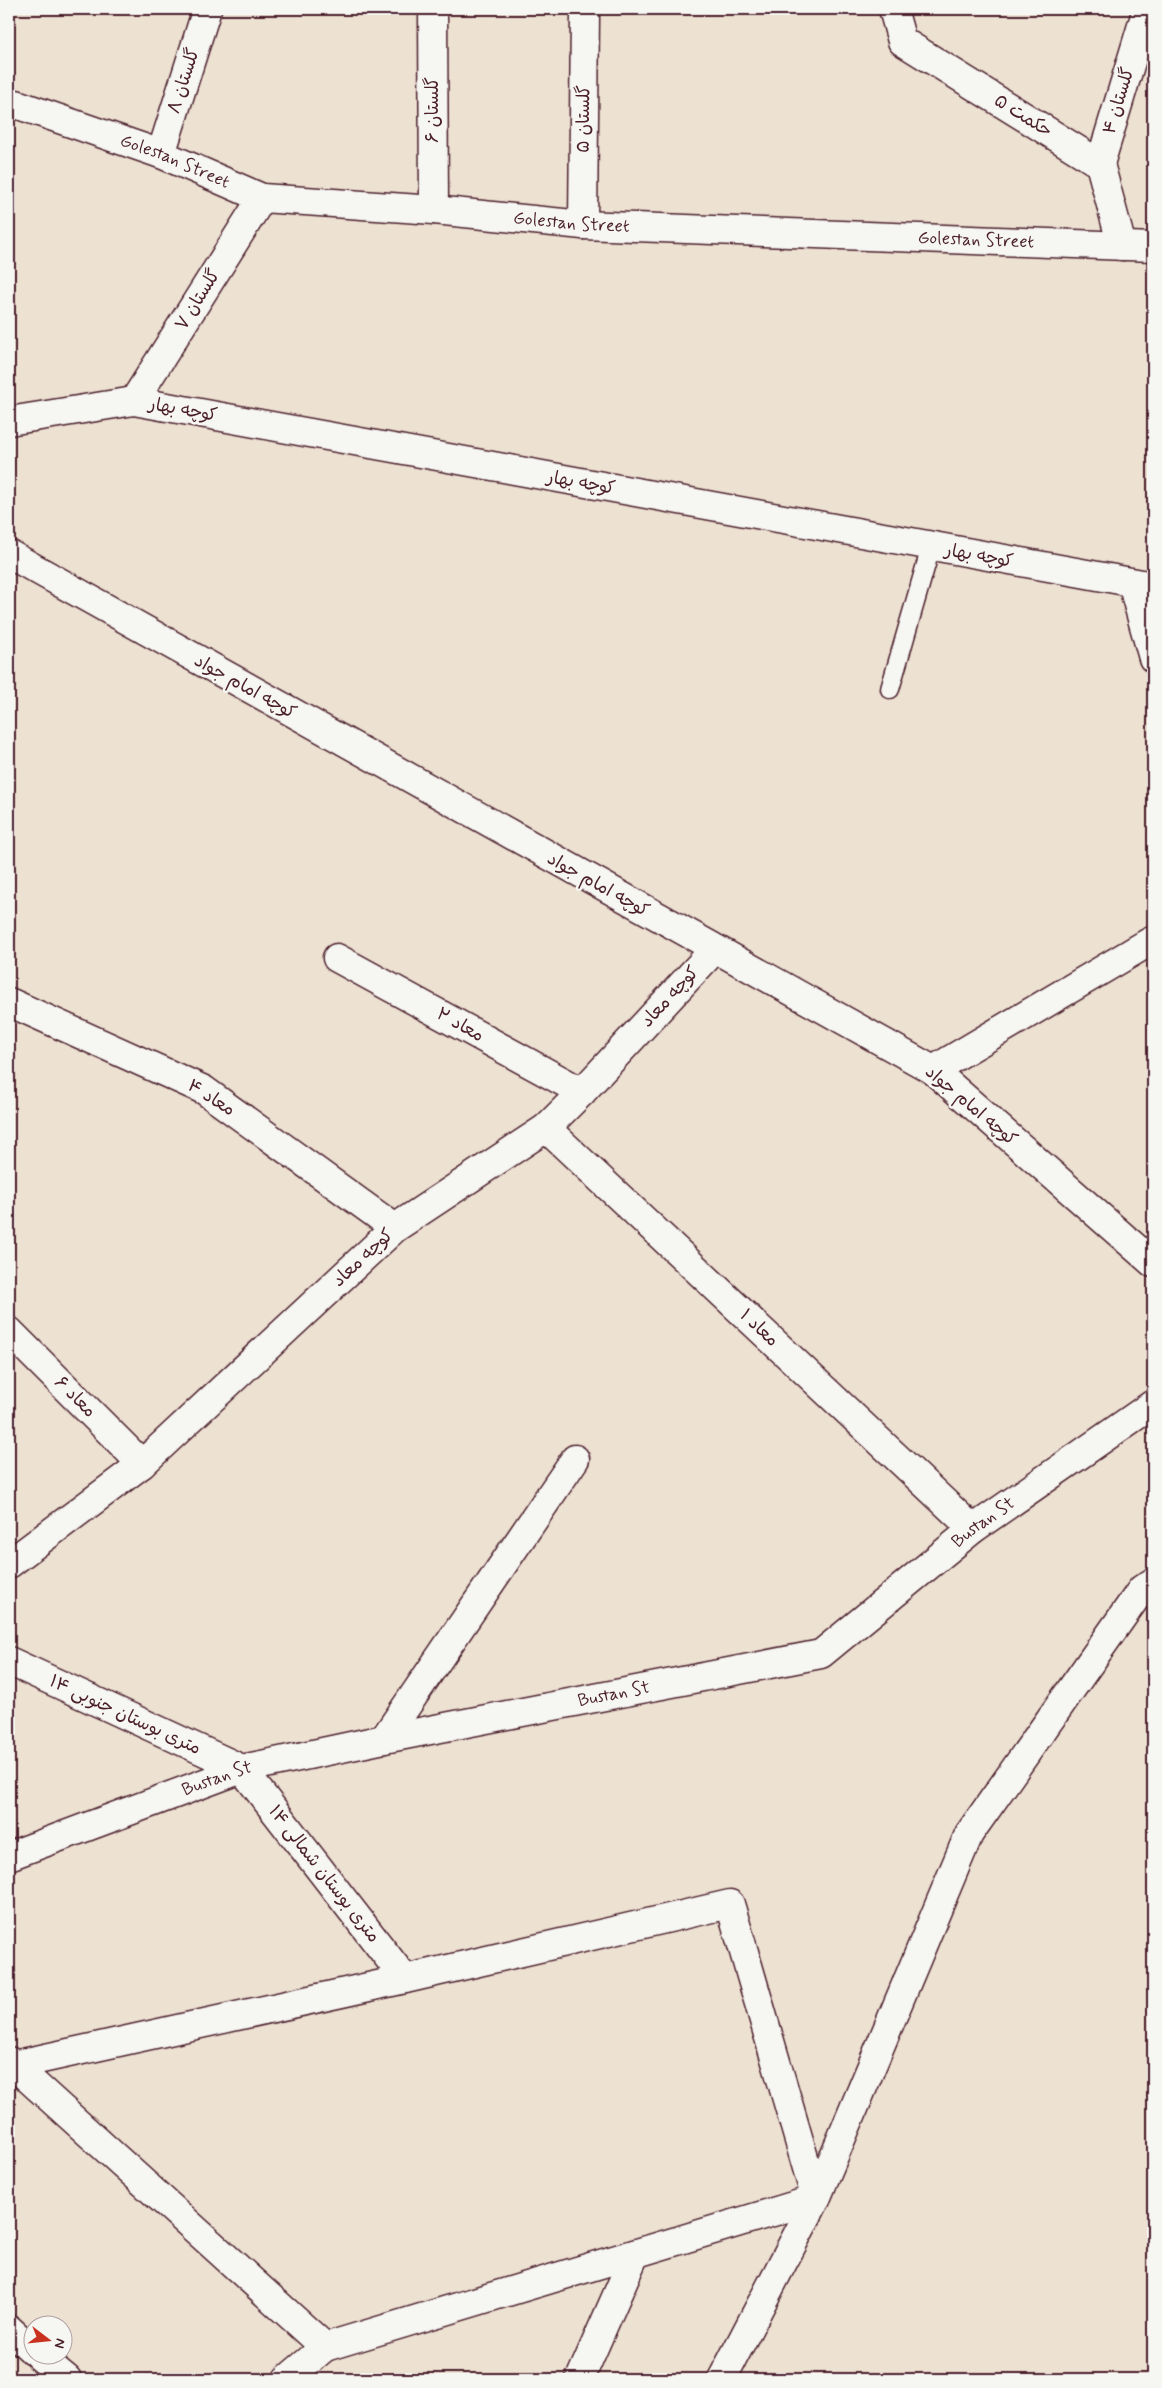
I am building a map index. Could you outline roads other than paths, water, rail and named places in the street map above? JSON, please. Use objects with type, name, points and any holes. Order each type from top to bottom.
[{"type":"street","name":"گلستان ۸","points":[[161,154],[207,9]]},
{"type":"street","name":"گلستان ۶","points":[[433,9],[434,210]]},
{"type":"street","name":"حکمت ۵","points":[[893,9],[902,41],[1100,164]]},
{"type":"street","name":"گلستان ۴","points":[[1100,164],[1147,9]]},
{"type":"street","name":"گلستان ۵","points":[[583,224],[585,14]]},
{"type":"street","name":"Golestan Street","points":[[9,105],[16,104],[161,154],[262,198],[434,210],[583,224],[1153,247]]},
{"type":"street","points":[[1100,164],[1122,246]]},
{"type":"street","name":"گلستان ۷","points":[[134,401],[262,198]]},
{"type":"street","name":"کوچه بهار","points":[[9,421],[134,401],[1142,584]]},
{"type":"street","name":"کوچه امام جواد","points":[[9,554],[714,950],[933,1070],[1153,1263]]},
{"type":"street","points":[[1142,584],[1153,658]]},
{"type":"street","points":[[933,1070],[1151,941]]},
{"type":"street","name":"کوچه معاد","points":[[9,1564],[142,1464],[395,1228],[546,1128],[714,950]]},
{"type":"street","name":"معاد ۲","points":[[337,958],[582,1092]]},
{"type":"street","name":"معاد ۴","points":[[9,1002],[204,1090],[395,1228]]},
{"type":"street","name":"معاد ۱","points":[[546,1128],[973,1529]]},
{"type":"street","name":"معاد ۶","points":[[9,1330],[142,1464]]},
{"type":"street","name":"Bustan St","points":[[9,1856],[242,1769],[384,1739],[821,1654],[973,1529],[1153,1404]]},
{"type":"street","points":[[384,1739],[575,1459]]},
{"type":"street","points":[[722,2379],[816,2199],[969,1834],[1142,1589],[1153,1582]]},
{"type":"street","name":"۱۴ متری بوستان جنوبی","points":[[9,1661],[242,1769]]},
{"type":"street","name":"۱۴ متری بوستان شمالی","points":[[242,1769],[405,1979]]},
{"type":"street","points":[[11,2063],[405,1979],[730,1904],[816,2199]]},
{"type":"street","points":[[11,2063],[325,2347]]},
{"type":"street","points":[[287,2379],[325,2347],[816,2199]]},
{"type":"street","points":[[580,2379],[635,2254]]},
{"type":"street","points":[[9,2329],[22,2341]]},
{"type":"street","points":[[51,2366],[67,2379]]},
{"type":"lane","points":[[890,689],[931,547]]}]
